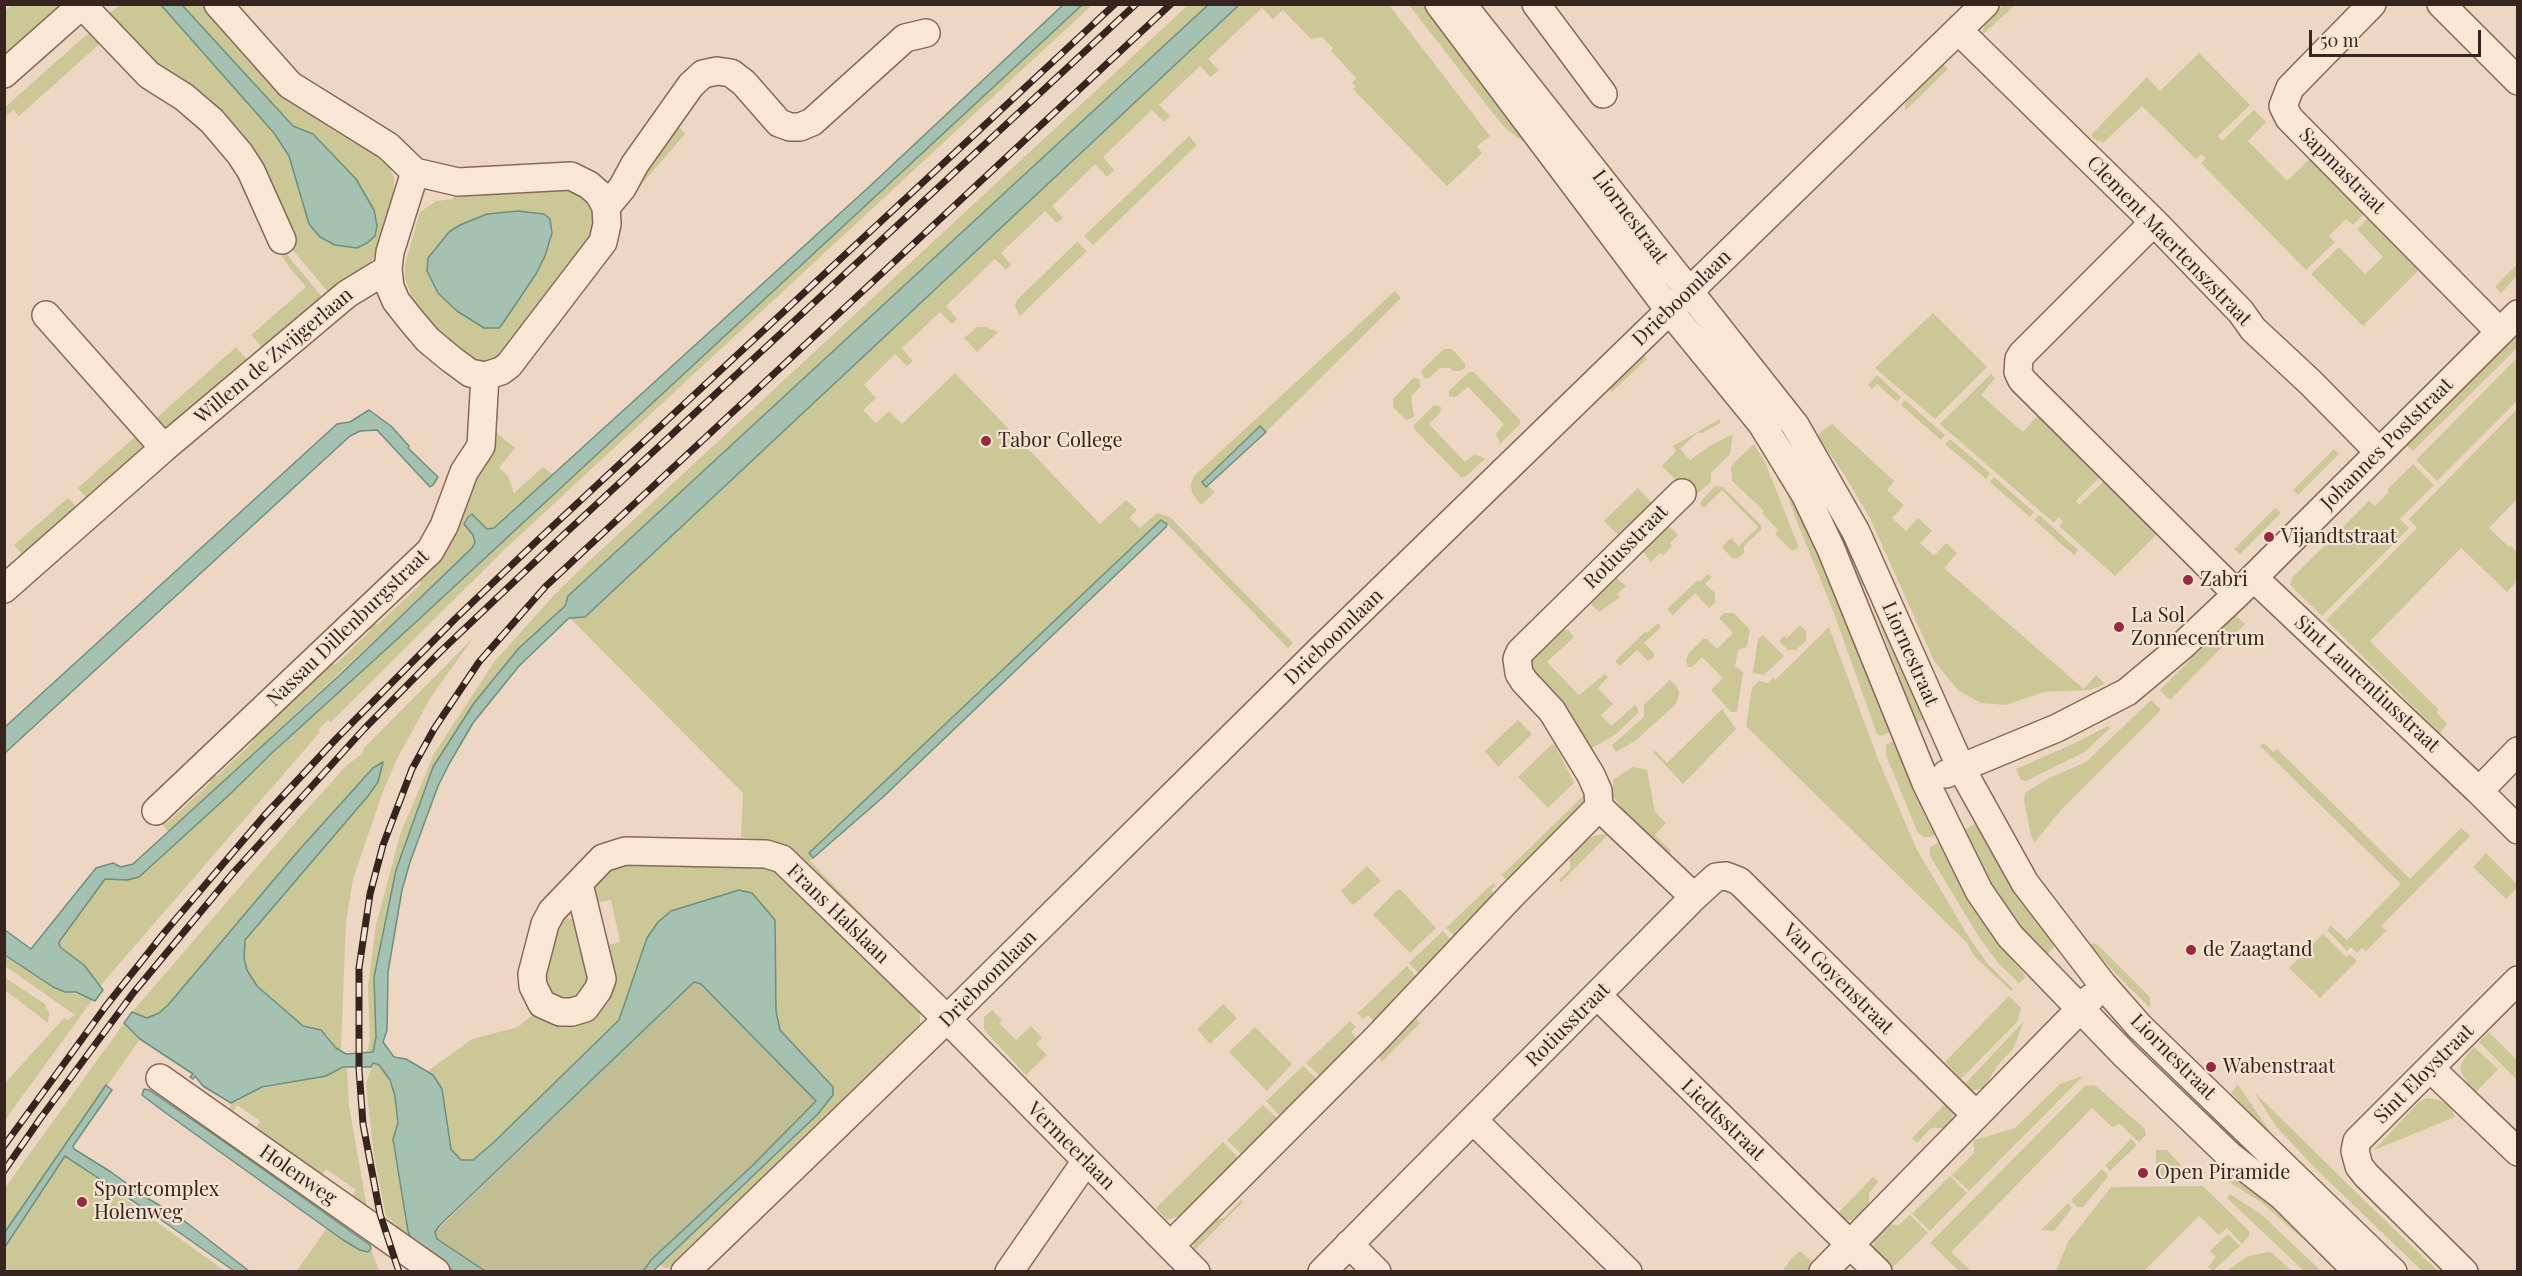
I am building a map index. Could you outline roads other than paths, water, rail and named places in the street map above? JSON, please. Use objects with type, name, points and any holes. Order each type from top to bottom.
[{"type":"street","points":[[218,4],[290,85],[388,146],[416,172],[458,182],[571,176],[589,185],[599,194],[606,207],[607,224],[603,242],[509,365],[486,376],[470,373],[429,340],[396,301],[390,287],[387,269],[390,252],[416,172]]},
{"type":"street","name":"Liornestraat","points":[[1439,4],[1678,301],[1795,425],[1856,532],[1961,768],[2025,883],[2103,985],[2139,1026],[2392,1272]]},
{"type":"street","name":"Liornestraat","points":[[1462,4],[1586,159],[1678,301],[1762,424],[1806,496],[1831,549],[1926,783],[1979,891],[2010,936],[2080,1010],[2230,1156],[2282,1196],[2358,1272]]},
{"type":"street","points":[[1536,4],[1603,94]]},
{"type":"street","name":"Drieboomlaan","points":[[685,1272],[947,1019],[1332,638],[1985,4]]},
{"type":"street","name":"Sapmastraat","points":[[2372,4],[2290,88],[2283,106],[2289,118],[2509,323]]},
{"type":"street","points":[[2441,4],[2517,81]]},
{"type":"street","points":[[4,74],[82,5],[149,75],[184,97],[212,121],[251,171],[282,240]]},
{"type":"street","name":"Clement Maertenszstraat","points":[[1958,30],[2154,222],[2241,312],[2253,329],[2311,383],[2379,452]]},
{"type":"street","points":[[606,207],[622,188],[635,164],[691,85],[703,74],[717,71],[731,73],[744,83],[779,123],[790,127],[800,127],[812,122],[905,38],[926,33]]},
{"type":"street","points":[[2154,222],[2022,354],[2019,359],[2018,372],[2022,380],[2245,586]]},
{"type":"street","name":"Willem de Zwijgerlaan","points":[[4,589],[164,448],[347,294],[387,269]]},
{"type":"street","points":[[46,315],[164,448]]},
{"type":"street","name":"Johannes Poststraat","points":[[1926,783],[2057,728],[2127,692],[2182,646],[2245,586],[2509,323]]},
{"type":"street","name":"Nassau Dillenburgstraat","points":[[156,811],[430,551],[444,526],[464,472],[481,446],[486,376]]},
{"type":"street","name":"Rotiusstraat","points":[[1599,807],[1598,791],[1591,775],[1552,711],[1524,681],[1519,673],[1517,659],[1520,652],[1682,493]]},
{"type":"street","name":"Sint Laurentiusstraat","points":[[2245,586],[2479,791],[2517,830]]},
{"type":"street","points":[[2479,791],[2517,751]]},
{"type":"street","points":[[1171,1245],[1377,1038],[1599,807],[1694,897]]},
{"type":"street","name":"Frans Halslaan","points":[[579,884],[603,858],[625,851],[766,854],[782,859],[947,1019]]},
{"type":"street","name":"Van Goyenstraat","points":[[1694,897],[1716,878],[1726,876],[1739,880],[1976,1115]]},
{"type":"street","name":"Rotiusstraat","points":[[1349,1244],[1694,897]]},
{"type":"street","name":"Sint Eloystraat","points":[[2464,1272],[2366,1175],[2356,1159],[2357,1141],[2517,980]]},
{"type":"street","points":[[1823,1272],[2103,985]]},
{"type":"street","name":"Liedtsstraat","points":[[1597,995],[1878,1272]]},
{"type":"street","name":"Vermeerlaan","points":[[947,1019],[1196,1272]]},
{"type":"street","points":[[2430,1068],[2517,1152]]},
{"type":"street","name":"Holenweg","points":[[160,1078],[436,1272]]},
{"type":"street","points":[[1473,1120],[1628,1272]]},
{"type":"street","points":[[1009,1272],[1086,1161]]},
{"type":"street","points":[[1322,1272],[1349,1244],[1377,1272]]},
{"type":"railway","points":[[4,1146],[106,1006],[164,933],[264,816],[336,739],[455,619],[540,538],[1115,4]]},
{"type":"railway","points":[[4,1171],[134,992],[233,873],[364,729],[441,651],[557,541],[1136,4]]},
{"type":"railway","points":[[399,1272],[380,1214],[363,1124],[359,1069],[359,968],[370,894],[383,845],[412,769],[434,729],[479,662],[546,586],[1171,4]]},
{"type":"place","name":"Tabor College","points":[[986,441]]},
{"type":"place","name":"Vijandtstraat","points":[[2269,537]]},
{"type":"place","name":"Zabri","points":[[2188,580]]},
{"type":"place","name":"La Sol Zonnecentrum","points":[[2119,627]]},
{"type":"place","name":"de Zaagtand","points":[[2191,950]]},
{"type":"place","name":"Wabenstraat","points":[[2211,1067]]},
{"type":"place","name":"Open Piramide","points":[[2143,1173]]},
{"type":"place","name":"Sportcomplex Holenweg","points":[[82,1202]]}]
